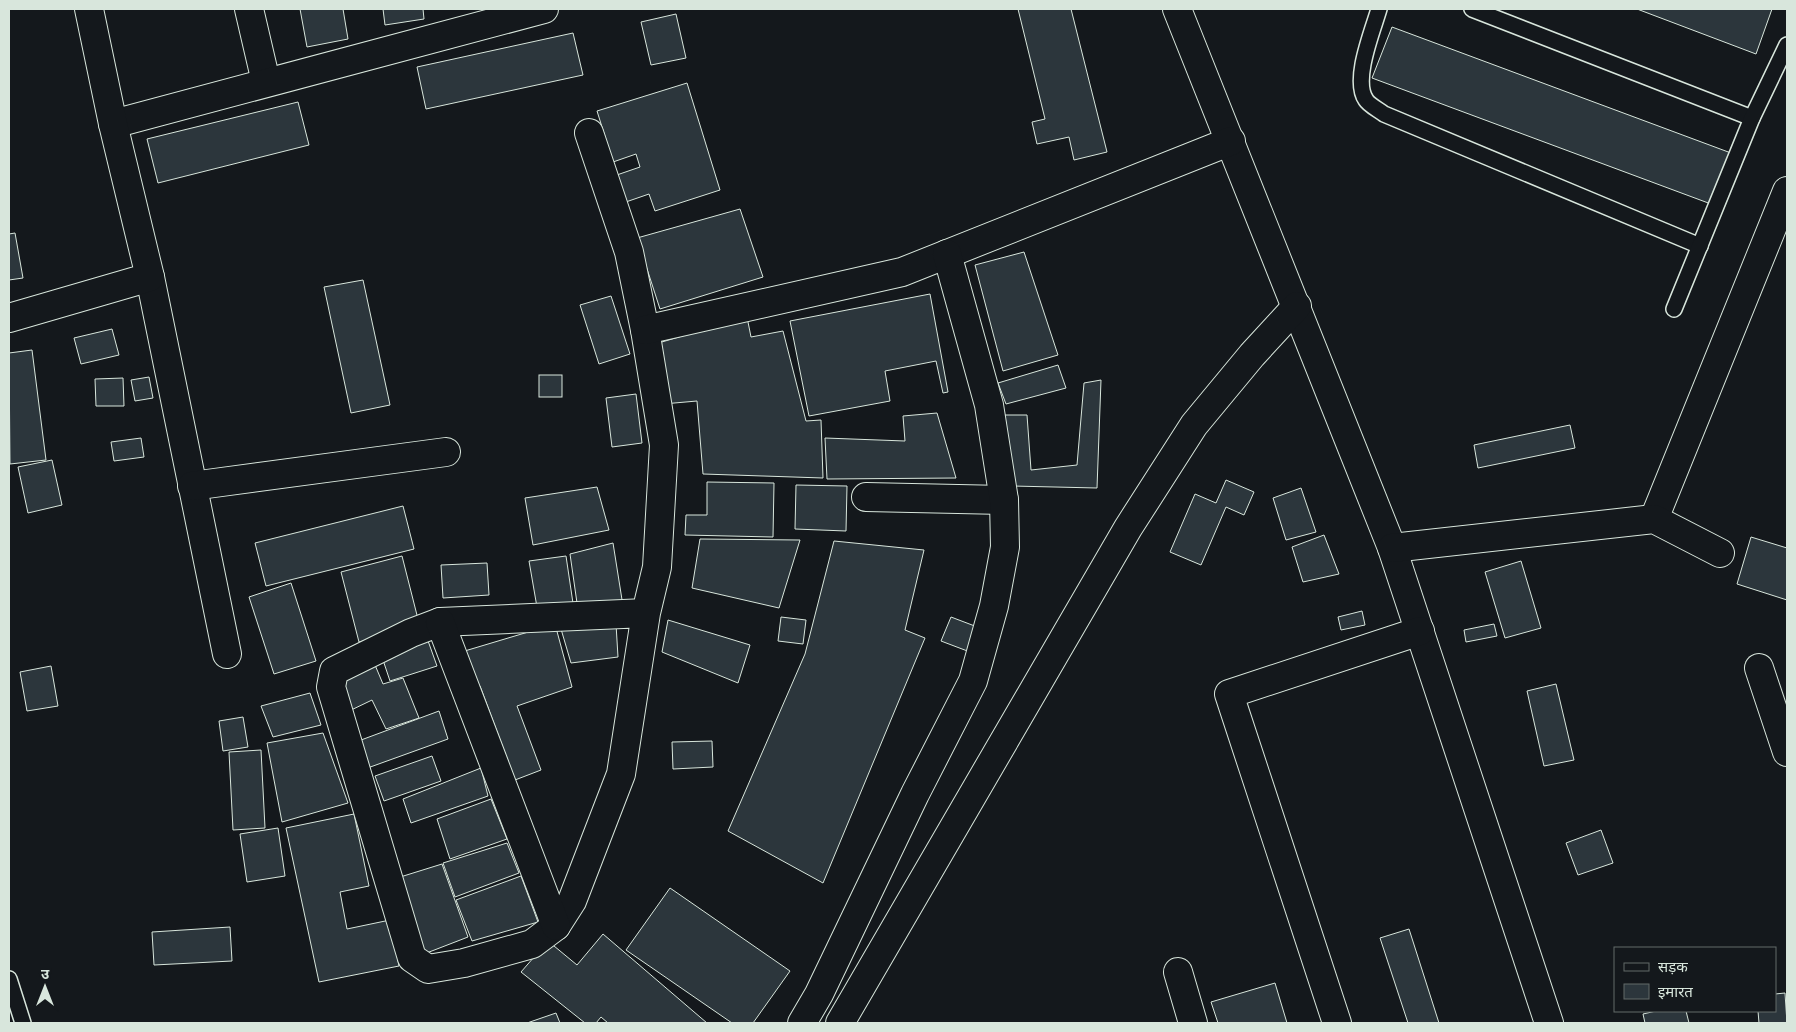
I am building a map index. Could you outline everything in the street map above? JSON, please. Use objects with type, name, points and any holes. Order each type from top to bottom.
[{"type":"street","points":[[89,9],[113,124],[150,277],[227,654]]},
{"type":"street","points":[[249,9],[266,82]]},
{"type":"street","points":[[113,124],[266,82],[467,18],[544,9]]},
{"type":"street","points":[[1177,9],[1392,548],[1549,1023]]},
{"type":"street","points":[[589,133],[629,252],[645,330],[664,445],[656,568],[646,612],[621,774],[572,901],[556,926],[532,944],[464,962],[428,969],[412,958],[331,687],[334,671],[411,633],[440,622],[646,612]]},
{"type":"street","points":[[645,330],[902,272],[1231,141]]},
{"type":"street","points":[[1654,519],[1787,191]]},
{"type":"street","points":[[802,1023],[819,994],[915,794],[973,681],[994,606],[1005,547],[1004,500],[990,405],[947,254]]},
{"type":"street","points":[[9,318],[150,277]]},
{"type":"street","points":[[840,1023],[1128,528],[1194,425],[1252,355],[1297,306]]},
{"type":"street","points":[[192,486],[446,452]]},
{"type":"street","points":[[866,497],[1004,500]]},
{"type":"street","points":[[1392,548],[1654,519],[1720,553]]},
{"type":"street","points":[[440,622],[556,926]]},
{"type":"street","points":[[1337,1023],[1229,694],[1420,631]]},
{"type":"street","points":[[1759,668],[1787,752]]},
{"type":"street","points":[[1178,972],[1193,1023]]},
{"type":"lane","points":[[1379,9],[1363,64],[1361,83],[1366,100],[1384,114],[1700,246]]},
{"type":"lane","points":[[1472,9],[1752,118]]},
{"type":"lane","points":[[1674,309],[1752,118],[1787,45]]},
{"type":"lane","points":[[9,979],[23,1023]]},
{"type":"building","points":[[300,9],[343,9],[348,39],[307,47]]},
{"type":"building","points":[[383,9],[423,9],[424,19],[385,25]]},
{"type":"building","points":[[1018,9],[1071,9],[1107,152],[1074,160],[1069,137],[1037,144],[1032,122],[1045,119]]},
{"type":"building","points":[[1637,9],[1772,9],[1756,54]]},
{"type":"building","points":[[676,14],[686,58],[651,65],[641,22]]},
{"type":"building","points":[[1392,27],[1731,153],[1711,204],[1372,78]]},
{"type":"building","points":[[573,33],[583,75],[426,109],[417,67]]},
{"type":"building","points":[[687,83],[720,190],[655,211],[649,194],[620,204],[611,177],[640,167],[636,154],[613,162],[597,111]]},
{"type":"building","points":[[298,102],[309,145],[158,183],[147,139]]},
{"type":"building","points":[[740,209],[763,277],[660,309],[637,238]]},
{"type":"building","points":[[15,233],[23,278],[9,280],[9,234]]},
{"type":"building","points":[[1024,252],[1058,355],[1003,371],[975,265]]},
{"type":"building","points":[[363,280],[390,405],[351,413],[324,287]]},
{"type":"building","points":[[930,294],[948,392],[943,393],[936,361],[885,371],[890,401],[809,416],[790,321]]},
{"type":"building","points":[[611,296],[630,354],[599,364],[580,305]]},
{"type":"building","points":[[747,317],[751,337],[783,331],[806,421],[821,420],[823,478],[703,474],[697,401],[663,404],[655,344]]},
{"type":"building","points":[[112,329],[119,355],[81,364],[74,338]]},
{"type":"building","points":[[32,350],[46,460],[10,464],[9,353]]},
{"type":"building","points":[[1058,365],[1066,388],[1006,404],[998,383]]},
{"type":"building","points":[[539,375],[562,375],[562,397],[539,397]]},
{"type":"building","points":[[149,377],[153,398],[135,401],[131,380]]},
{"type":"building","points":[[123,378],[124,406],[96,406],[95,379]]},
{"type":"building","points":[[1101,380],[1097,488],[1012,486],[1005,415],[1027,415],[1031,470],[1077,465],[1084,383]]},
{"type":"building","points":[[636,394],[642,443],[612,447],[606,398]]},
{"type":"building","points":[[937,413],[956,478],[827,479],[825,438],[905,441],[903,416]]},
{"type":"building","points":[[1570,425],[1575,448],[1478,468],[1474,445]]},
{"type":"building","points":[[141,438],[144,457],[114,461],[111,442]]},
{"type":"building","points":[[52,460],[62,505],[28,513],[18,467]]},
{"type":"building","points":[[1226,480],[1254,492],[1244,515],[1226,507],[1201,565],[1170,552],[1195,494],[1216,503]]},
{"type":"building","points":[[707,482],[774,483],[773,537],[685,535],[686,515],[707,515]]},
{"type":"building","points":[[796,485],[847,486],[846,531],[795,529]]},
{"type":"building","points":[[597,487],[609,530],[533,545],[525,498]]},
{"type":"building","points":[[1301,488],[1316,532],[1286,540],[1273,498]]},
{"type":"building","points":[[403,506],[414,549],[266,586],[255,543]]},
{"type":"building","points":[[1324,535],[1339,574],[1303,582],[1292,547]]},
{"type":"building","points":[[1751,537],[1787,548],[1787,600],[1737,584]]},
{"type":"building","points":[[700,539],[800,540],[779,608],[692,588]]},
{"type":"building","points":[[834,541],[924,550],[905,630],[925,638],[823,883],[728,831],[805,654]]},
{"type":"building","points":[[613,543],[623,606],[578,610],[570,554]]},
{"type":"building","points":[[402,556],[420,627],[359,642],[341,572]]},
{"type":"building","points":[[566,556],[574,610],[538,613],[529,561]]},
{"type":"building","points":[[1521,561],[1541,628],[1505,638],[1485,572]]},
{"type":"building","points":[[487,563],[489,595],[443,598],[441,565]]},
{"type":"building","points":[[291,583],[316,661],[274,674],[249,597]]},
{"type":"building","points":[[1362,611],[1365,625],[1341,630],[1338,617]]},
{"type":"building","points":[[781,617],[806,620],[803,644],[778,641]]},
{"type":"building","points":[[951,617],[980,628],[970,652],[941,641]]},
{"type":"building","points":[[668,620],[750,645],[738,683],[662,652]]},
{"type":"building","points":[[555,624],[572,687],[517,706],[541,770],[515,780],[480,686],[471,688],[458,653]]},
{"type":"building","points":[[616,624],[618,657],[571,663],[561,629]]},
{"type":"building","points":[[1494,624],[1497,636],[1466,642],[1464,630]]},
{"type":"building","points":[[427,638],[437,666],[390,681],[381,654]]},
{"type":"building","points":[[375,665],[383,684],[403,678],[419,718],[386,729],[372,700],[345,713],[337,678]]},
{"type":"building","points":[[51,666],[58,706],[27,711],[20,672]]},
{"type":"building","points":[[1556,684],[1574,760],[1544,766],[1527,691]]},
{"type":"building","points":[[310,693],[321,725],[273,737],[261,706]]},
{"type":"building","points":[[439,711],[448,739],[362,770],[353,743]]},
{"type":"building","points":[[243,717],[248,747],[223,751],[219,721]]},
{"type":"building","points":[[323,733],[348,803],[282,822],[267,743]]},
{"type":"building","points":[[712,741],[713,767],[673,769],[672,742]]},
{"type":"building","points":[[261,750],[265,828],[233,830],[229,752]]},
{"type":"building","points":[[432,756],[441,781],[384,801],[375,776]]},
{"type":"building","points":[[481,768],[488,796],[411,823],[403,799]]},
{"type":"building","points":[[491,799],[507,839],[450,859],[437,819]]},
{"type":"building","points":[[354,814],[369,886],[340,892],[347,929],[390,920],[399,966],[319,982],[286,828]]},
{"type":"building","points":[[278,828],[285,876],[247,882],[240,834]]},
{"type":"building","points":[[1601,830],[1613,863],[1578,875],[1566,843]]},
{"type":"building","points":[[507,843],[519,873],[455,897],[443,863]]},
{"type":"building","points":[[442,864],[468,937],[424,954],[397,878]]},
{"type":"building","points":[[521,876],[538,922],[472,941],[456,900]]},
{"type":"building","points":[[670,888],[790,971],[753,1023],[732,1023],[626,950]]},
{"type":"building","points":[[230,927],[232,961],[154,965],[152,932]]},
{"type":"building","points":[[1409,929],[1439,1023],[1408,1023],[1380,938]]},
{"type":"building","points":[[603,934],[707,1023],[608,1023],[601,1017],[596,1023],[585,1023],[521,972],[548,941],[577,965]]},
{"type":"building","points":[[1275,983],[1287,1023],[1218,1023],[1211,1002]]},
{"type":"building","points":[[1785,993],[1787,1023],[1759,1023],[1758,1012],[1776,1012],[1776,994]]},
{"type":"building","points":[[1652,1012],[1686,1012],[1689,1023],[1645,1023],[1643,1014]]},
{"type":"building","points":[[556,1013],[560,1023],[527,1023]]}]
